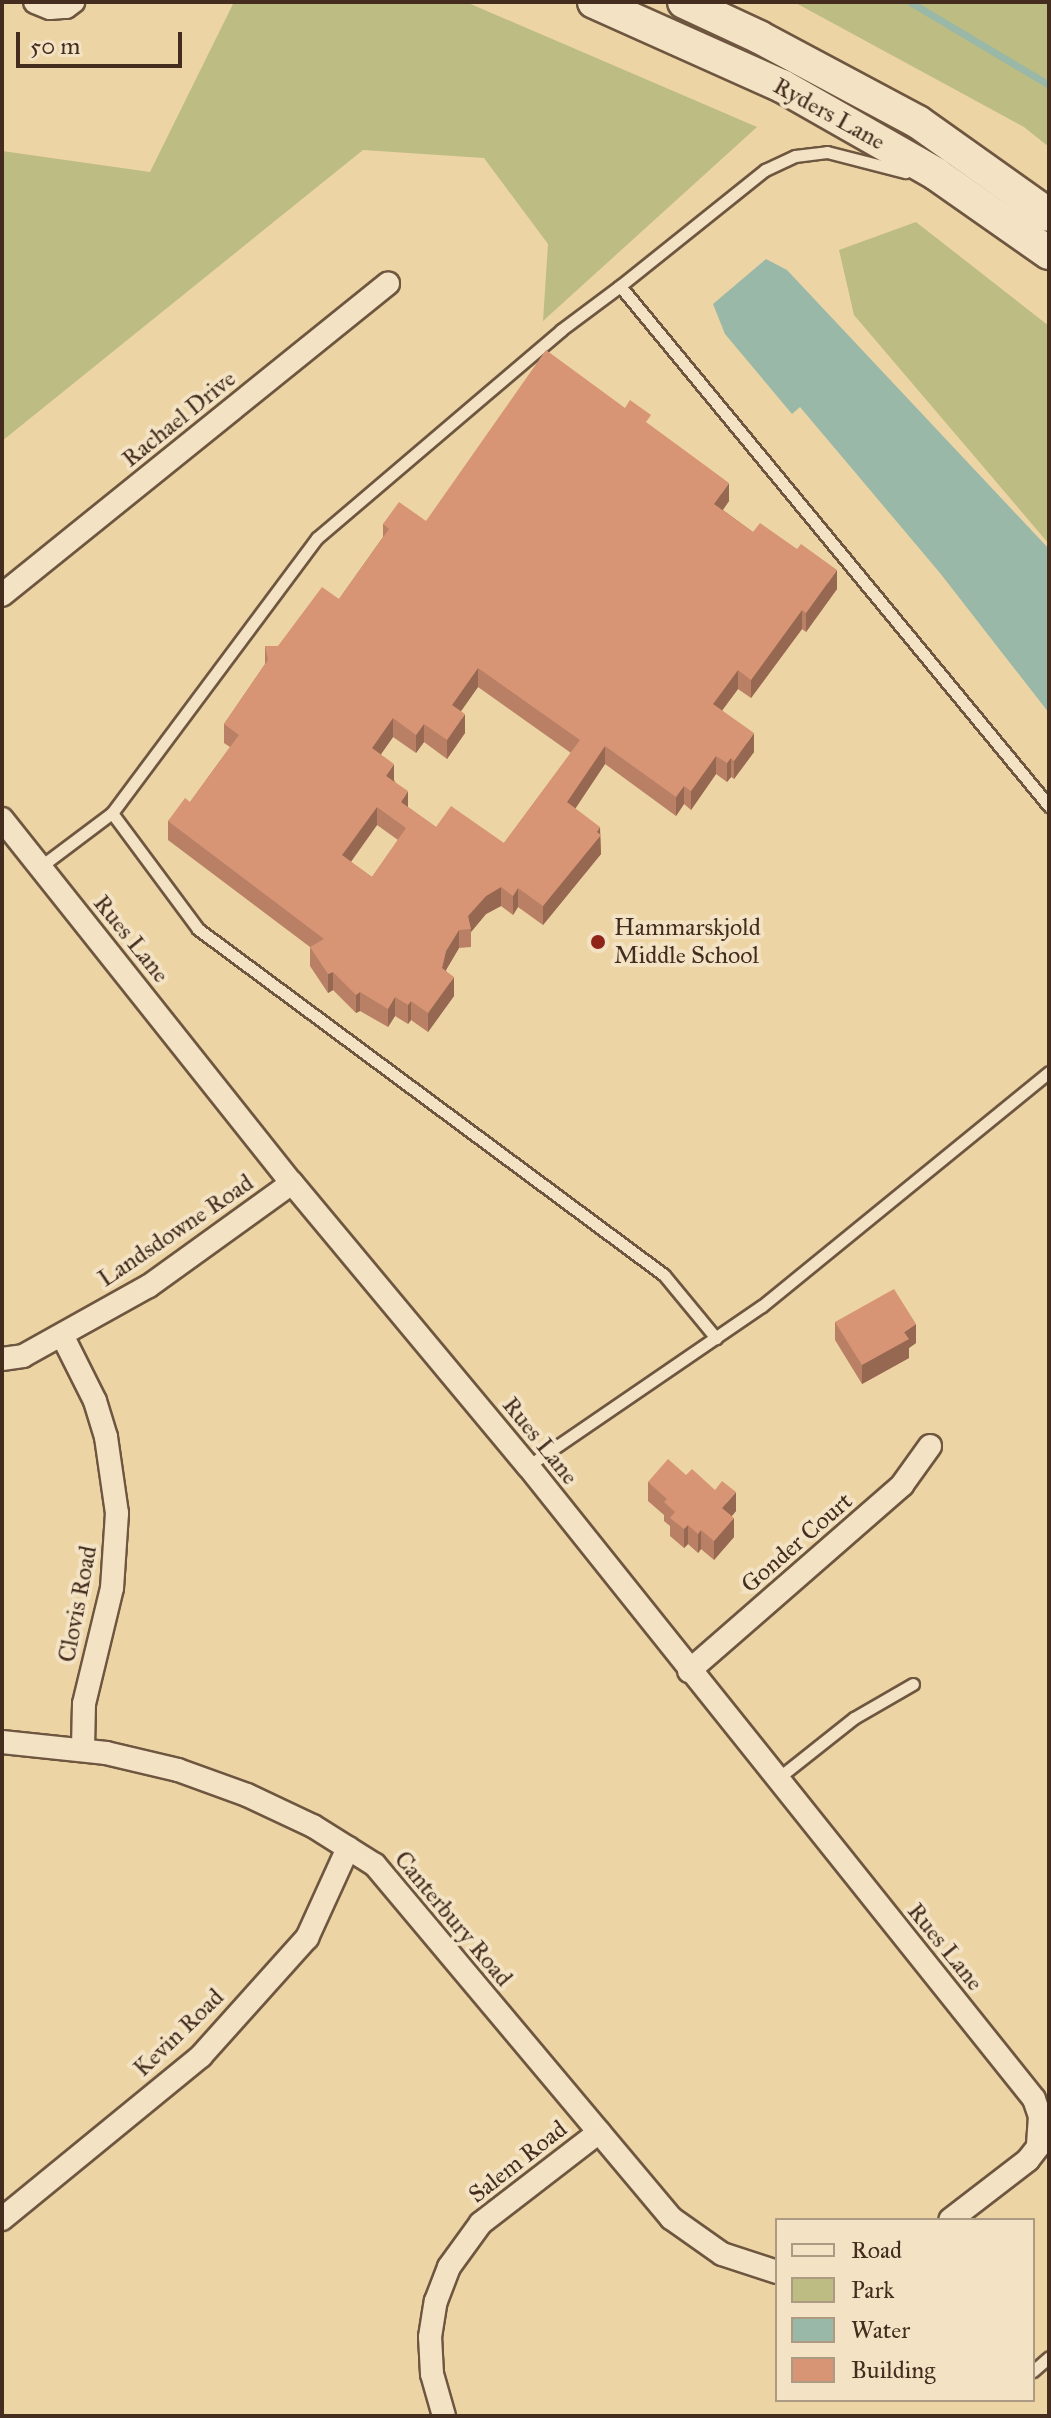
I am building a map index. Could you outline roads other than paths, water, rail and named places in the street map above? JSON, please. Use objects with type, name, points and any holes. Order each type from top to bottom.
[{"type":"main road","name":"Ryders Lane","points":[[594,2],[782,86],[962,192],[1049,253]]},
{"type":"main road","name":"Ryders Lane","points":[[684,2],[759,37],[918,122],[1049,215]]},
{"type":"street","points":[[35,2],[50,8],[66,7],[73,2]]},
{"type":"street","name":"Rachael Drive","points":[[2,595],[388,283]]},
{"type":"street","name":"Rues Lane","points":[[2,819],[292,1183],[528,1466],[1034,2099],[1040,2116],[1038,2147],[1028,2160],[953,2218]]},
{"type":"street","name":"Landsdowne Road","points":[[2,1359],[23,1356],[149,1286],[292,1183]]},
{"type":"street","name":"Clovis Road","points":[[62,1335],[85,1378],[106,1437],[117,1513],[112,1588],[84,1704],[83,1749]]},
{"type":"street","name":"Gonder Court","points":[[689,1671],[902,1485],[930,1446]]},
{"type":"street","name":"Canterbury Road","points":[[2,1742],[83,1749],[178,1770],[247,1795],[313,1826],[375,1865],[687,2232],[722,2254],[775,2271]]},
{"type":"street","name":"Kevin Road","points":[[2,2219],[201,2056],[307,1938],[348,1848]]},
{"type":"street","name":"Salem Road","points":[[444,2416],[432,2374],[430,2337],[436,2301],[449,2267],[481,2223],[599,2132]]},
{"type":"lane","points":[[40,867],[112,813],[317,538],[561,330],[765,170],[795,156],[827,152],[880,163],[962,192]]},
{"type":"lane","points":[[620,286],[1049,806]]},
{"type":"lane","points":[[112,813],[198,929],[664,1275],[716,1338]]},
{"type":"lane","points":[[528,1466],[762,1306],[1049,1072]]},
{"type":"lane","points":[[776,1779],[854,1718],[913,1684]]},
{"type":"water","points":[[766,259],[787,270],[1049,549],[1049,713],[940,573],[800,407],[792,414],[725,334],[713,304]]},
{"type":"waterway","points":[[910,2],[1049,85]]},
{"type":"place","name":"Hammarskjold Middle School","points":[[598,942]]}]
